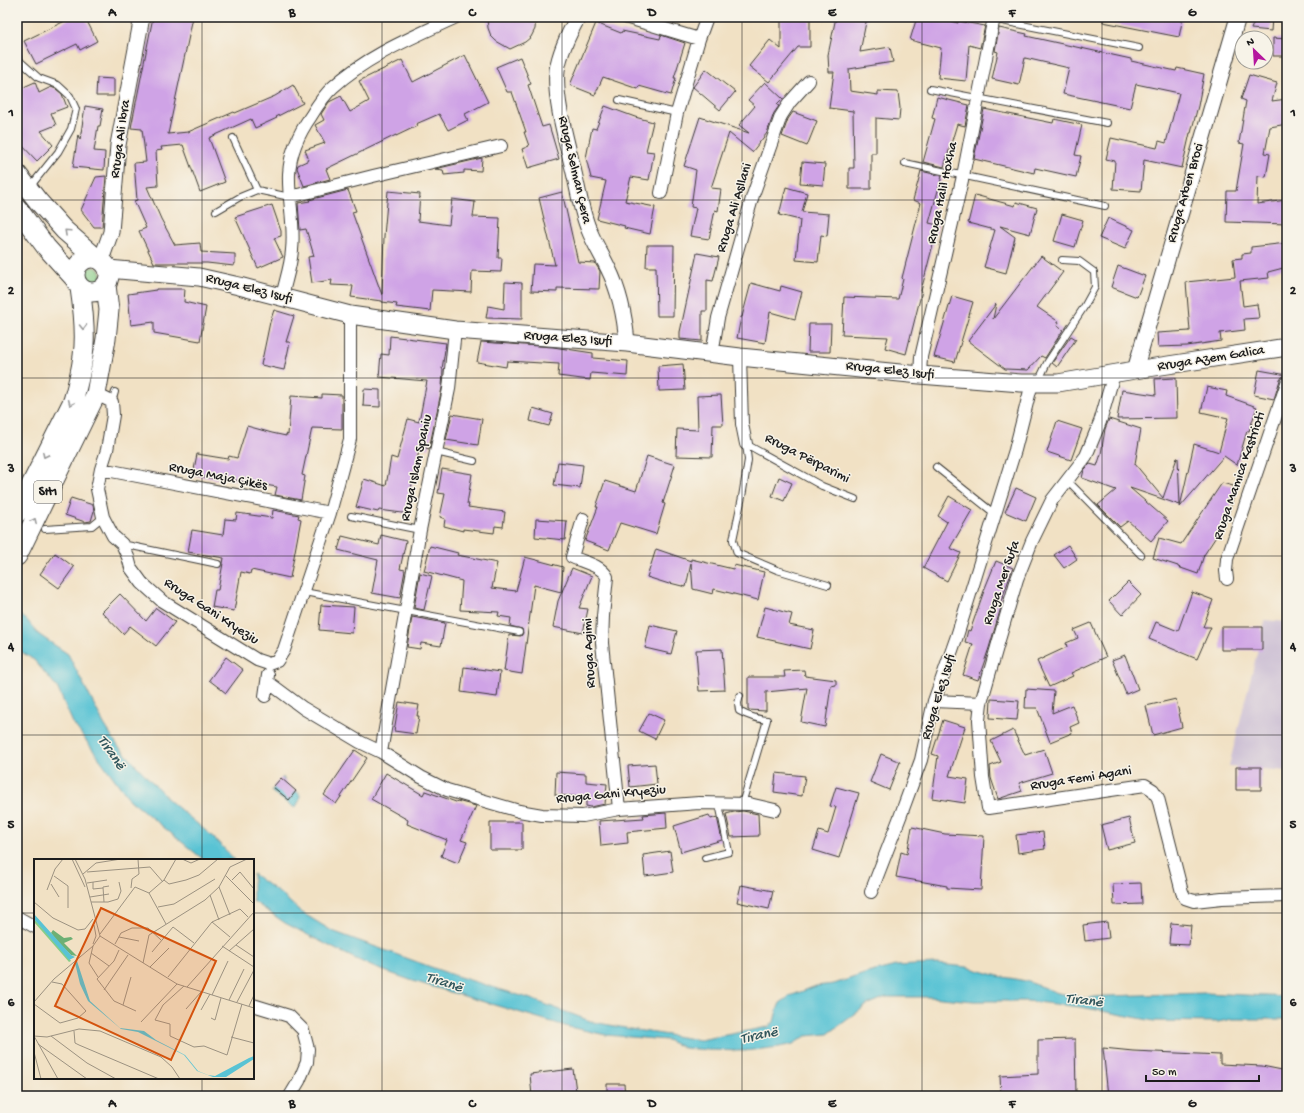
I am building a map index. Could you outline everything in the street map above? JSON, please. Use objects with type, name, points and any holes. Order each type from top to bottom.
[{"type":"main road","points":[[23,182],[64,230],[103,268]]},
{"type":"main road","points":[[17,208],[46,247],[85,291],[97,292],[103,268]]},
{"type":"main road","points":[[77,283],[74,272],[80,262],[91,258],[103,268]]},
{"type":"main road","name":"Rruga Elez Isufi","points":[[103,268],[199,278],[239,286],[350,315],[455,330],[627,343],[740,357],[920,375],[1035,384],[1058,383],[1135,370]]},
{"type":"main road","name":"SH1","points":[[17,513],[71,424],[108,396],[104,357],[109,310],[103,268]]},
{"type":"main road","name":"SH1","points":[[17,556],[71,424],[73,401],[84,355],[83,314],[77,283]]},
{"type":"main road","name":"Rruga Azem Galica","points":[[1135,370],[1287,347]]},
{"type":"street","name":"Rruga Ali Ibra","points":[[103,268],[111,232],[118,145],[142,17]]},
{"type":"street","points":[[282,297],[292,250],[289,173],[293,151],[302,129],[318,104],[332,88],[351,72],[374,57],[456,17]]},
{"type":"street","name":"Rruga Selman Çera","points":[[578,17],[563,48],[558,70],[557,94],[588,230],[609,269],[617,289],[626,326],[627,343]]},
{"type":"street","points":[[625,17],[699,39]]},
{"type":"street","points":[[661,193],[677,113],[707,17]]},
{"type":"street","name":"Rruga Arben Broci","points":[[1135,370],[1238,17]]},
{"type":"street","name":"Rruga Halil Hoxha","points":[[920,375],[921,357],[963,176],[978,98],[989,18]]},
{"type":"street","name":"Rruga Ali Asllani","points":[[712,354],[718,318],[753,195],[781,116],[790,102],[809,81]]},
{"type":"street","points":[[290,197],[501,146]]},
{"type":"street","points":[[265,696],[268,682],[269,664],[277,661],[284,650],[330,513],[350,439],[350,315]]},
{"type":"street","name":"Rruga Islam Spahiu","points":[[381,752],[420,530],[449,389],[455,330]]},
{"type":"street","name":"Rruga Përparimi","points":[[740,357],[742,424],[746,444]]},
{"type":"street","name":"Rruga Mer Sufa","points":[[988,808],[983,777],[980,720],[981,703],[1017,579],[1032,541],[1052,500],[1086,456],[1100,422],[1114,374]]},
{"type":"street","name":"Rruga Mamica Kastrioti","points":[[1227,580],[1227,559],[1287,383]]},
{"type":"street","name":"Rruga Elez Isufi","points":[[871,892],[921,760],[934,701],[957,636],[1035,384]]},
{"type":"street","name":"Rruga Gani Kryeziu","points":[[108,396],[113,415],[107,450],[97,489],[103,517],[113,536],[122,544],[131,568],[142,583],[162,601],[257,660],[269,664]]},
{"type":"street","name":"Rruga Maja Çikës","points":[[101,469],[330,513]]},
{"type":"street","name":"Rruga Agimi","points":[[583,519],[572,558],[600,569],[607,577],[602,643],[619,809]]},
{"type":"street","name":"Rruga Gani Kryeziu","points":[[268,682],[303,708],[360,742],[381,752],[421,777],[447,790],[519,811],[542,815],[583,816],[619,809],[692,804],[749,804],[775,810]]},
{"type":"street","points":[[934,701],[981,703]]},
{"type":"street","name":"Rruga Femi Agani","points":[[988,808],[1145,785],[1153,790],[1158,798],[1182,892],[1185,898],[1194,901],[1222,898],[1287,896]]},
{"type":"street","points":[[17,916],[34,926]]},
{"type":"street","points":[[254,1005],[289,1016],[303,1030],[308,1049],[307,1062],[299,1081],[290,1096]]},
{"type":"lane","points":[[989,18],[1139,48]]},
{"type":"lane","points":[[17,56],[21,62],[39,78],[58,84],[70,96],[76,109],[71,129],[58,152],[23,182]]},
{"type":"lane","points":[[930,89],[1107,123]]},
{"type":"lane","points":[[619,100],[677,113]]},
{"type":"lane","points":[[234,138],[257,190]]},
{"type":"lane","points":[[905,163],[1105,206]]},
{"type":"lane","points":[[216,211],[240,197],[257,190],[290,197]]},
{"type":"lane","points":[[1035,384],[1095,287],[1094,272],[1079,261],[1062,260]]},
{"type":"lane","name":"Rruga Përparimi","points":[[746,444],[822,486],[855,499]]},
{"type":"lane","name":"Rruga Përparimi","points":[[746,444],[748,460],[733,540],[737,553],[778,570],[828,585]]},
{"type":"lane","points":[[436,452],[474,461]]},
{"type":"lane","points":[[936,468],[995,514]]},
{"type":"lane","points":[[1068,481],[1140,555]]},
{"type":"lane","points":[[351,516],[420,530]]},
{"type":"lane","points":[[45,529],[92,526],[103,517]]},
{"type":"lane","points":[[122,544],[218,564]]},
{"type":"lane","points":[[304,592],[519,632]]},
{"type":"lane","points":[[740,696],[738,703],[739,711],[756,719],[767,720],[742,804]]},
{"type":"lane","points":[[706,858],[729,852],[719,804]]},
{"type":"shaded area","points":[[1265,620],[1287,622],[1287,771],[1229,766]]},
{"type":"green space","points":[[90,267],[96,267],[101,272],[99,281],[96,283],[90,283],[85,278],[85,272]]},
{"type":"water","name":"Tiranë","points":[[17,613],[27,620],[38,634],[68,654],[104,724],[118,746],[170,801],[212,836],[234,859],[203,859],[130,800],[73,723],[57,687],[34,660],[17,649]]},
{"type":"water","points":[[283,777],[285,783],[300,795],[299,802],[295,808],[273,793],[272,790]]},
{"type":"water","name":"Tiranë","points":[[254,875],[282,895],[301,912],[332,931],[450,974],[528,998],[593,1022],[700,1040],[768,1027],[774,1022],[780,1003],[790,996],[816,986],[834,984],[867,973],[896,966],[937,964],[967,967],[998,976],[1026,981],[1058,993],[1083,998],[1205,993],[1287,997],[1287,1019],[1232,1019],[1218,1022],[1154,1021],[1081,1007],[1027,1001],[974,1001],[930,997],[886,997],[867,1005],[828,1034],[806,1036],[793,1044],[744,1051],[684,1048],[667,1040],[606,1035],[569,1027],[413,981],[373,967],[285,923],[254,902]]},
{"type":"building","points":[[73,17],[85,17],[97,41],[80,50],[77,44],[36,64],[24,41]]},
{"type":"building","points":[[153,17],[193,17],[168,134],[188,132],[275,96],[293,85],[303,103],[276,117],[277,118],[255,128],[251,119],[209,138],[225,182],[200,192],[183,145],[161,147],[162,150],[156,151],[158,186],[147,187],[161,219],[175,245],[200,243],[201,252],[235,254],[234,266],[207,263],[154,263],[139,231],[146,228],[134,201],[137,200],[134,163],[146,162],[142,129],[131,128]]},
{"type":"building","points":[[487,17],[536,17],[535,29],[531,37],[525,42],[510,49],[496,41],[491,36],[488,28]]},
{"type":"building","points":[[781,17],[810,17],[810,47],[798,47],[769,82],[749,66],[770,40],[781,49]]},
{"type":"building","points":[[836,17],[867,17],[860,52],[890,47],[893,62],[849,69],[850,91],[878,95],[878,91],[898,92],[900,108],[899,120],[876,118],[876,153],[871,153],[871,189],[849,189],[849,168],[854,168],[853,111],[829,108],[834,72],[829,72],[828,55]]},
{"type":"building","points":[[917,17],[935,17],[958,23],[958,21],[985,26],[980,48],[969,45],[966,81],[938,78],[941,48],[910,40]]},
{"type":"building","points":[[1103,17],[1183,17],[1179,37],[1103,22]]},
{"type":"building","points":[[1256,17],[1272,17],[1271,30],[1251,29]]},
{"type":"building","points":[[596,23],[621,33],[622,31],[660,39],[661,35],[685,43],[674,78],[676,78],[671,95],[639,86],[638,89],[603,77],[595,95],[570,85]]},
{"type":"building","points":[[999,28],[1027,34],[1026,36],[1131,59],[1131,61],[1176,71],[1177,68],[1204,74],[1198,106],[1182,168],[1144,160],[1141,191],[1113,189],[1115,161],[1106,159],[1111,138],[1157,148],[1159,141],[1166,143],[1179,93],[1136,84],[1130,108],[1063,94],[1069,68],[1025,58],[1019,85],[992,79],[998,52],[995,51]]},
{"type":"building","points":[[1274,38],[1287,39],[1287,56],[1274,56]]},
{"type":"building","points":[[465,55],[488,102],[465,114],[468,120],[448,130],[439,114],[326,169],[330,179],[304,186],[297,168],[298,165],[309,160],[305,150],[325,143],[315,125],[324,120],[321,114],[329,102],[341,96],[350,112],[369,101],[359,81],[402,60],[413,82]]},
{"type":"building","points":[[520,57],[531,84],[528,85],[542,127],[549,125],[559,159],[528,168],[522,149],[529,146],[524,132],[526,132],[512,92],[507,92],[496,67]]},
{"type":"building","points":[[706,69],[735,92],[720,110],[693,87]]},
{"type":"building","points":[[1249,75],[1277,83],[1272,101],[1287,99],[1287,124],[1270,127],[1265,153],[1270,154],[1266,177],[1258,176],[1257,204],[1287,200],[1287,224],[1226,222],[1227,191],[1236,191],[1244,144],[1239,143],[1246,101],[1241,99]]},
{"type":"building","points":[[97,78],[114,79],[114,96],[96,96]]},
{"type":"building","points":[[35,82],[39,93],[51,87],[56,89],[62,94],[67,107],[51,113],[56,125],[41,131],[53,145],[37,161],[17,140],[17,90]]},
{"type":"building","points":[[765,82],[783,99],[777,105],[779,106],[774,113],[767,133],[752,152],[729,133],[711,188],[721,189],[718,211],[715,210],[709,239],[690,236],[696,208],[691,207],[696,170],[684,166],[700,117],[749,133],[739,125],[755,106],[748,100]]},
{"type":"building","points":[[937,97],[969,105],[965,126],[957,124],[944,167],[923,162],[935,119],[932,118]]},
{"type":"building","points":[[85,106],[103,109],[100,126],[98,126],[94,151],[105,152],[104,170],[73,167],[78,135],[80,140]]},
{"type":"building","points":[[605,106],[653,122],[646,151],[654,152],[649,180],[631,177],[625,201],[655,207],[650,234],[624,228],[625,226],[597,219],[606,181],[591,178],[586,158],[592,128],[596,129]]},
{"type":"building","points":[[984,109],[1053,123],[1054,119],[1082,125],[1075,155],[1081,156],[1076,177],[1035,168],[1034,173],[974,159]]},
{"type":"building","points":[[793,112],[817,121],[807,146],[782,136],[788,119]]},
{"type":"building","points":[[482,158],[481,171],[464,170],[464,173],[444,175],[443,170],[435,169]]},
{"type":"building","points":[[802,162],[825,164],[823,185],[800,183]]},
{"type":"building","points":[[921,171],[942,176],[929,223],[938,225],[906,354],[885,348],[888,337],[842,335],[844,297],[898,299],[921,203],[913,200]]},
{"type":"building","points":[[106,176],[102,227],[94,227],[81,210],[96,177]]},
{"type":"building","points":[[786,187],[807,193],[802,212],[829,214],[827,236],[821,235],[818,262],[796,260],[800,220],[779,215]]},
{"type":"building","points":[[348,190],[356,211],[352,212],[382,295],[384,236],[388,191],[420,194],[418,221],[449,225],[452,199],[475,202],[473,217],[500,218],[498,258],[502,258],[501,272],[472,271],[471,292],[432,290],[430,311],[396,307],[397,304],[351,297],[353,286],[331,285],[332,280],[312,283],[308,257],[314,256],[306,229],[300,230],[298,203]]},
{"type":"building","points":[[562,192],[578,262],[595,263],[600,271],[599,289],[557,288],[557,292],[531,291],[533,264],[555,265],[539,198]]},
{"type":"building","points":[[975,195],[1015,206],[1016,202],[1037,208],[1030,234],[1000,226],[1015,237],[1006,273],[984,267],[995,230],[968,223]]},
{"type":"building","points":[[272,205],[281,231],[281,236],[274,238],[283,257],[258,268],[235,217]]},
{"type":"building","points":[[1062,214],[1083,220],[1075,247],[1054,241]]},
{"type":"building","points":[[1108,218],[1134,230],[1125,249],[1099,238]]},
{"type":"building","points":[[1287,243],[1287,267],[1268,272],[1269,278],[1240,281],[1243,306],[1257,304],[1259,318],[1244,319],[1245,330],[1220,333],[1221,341],[1187,346],[1158,347],[1157,333],[1190,331],[1186,282],[1235,277],[1233,259],[1242,258],[1242,254],[1251,253],[1251,247]]},
{"type":"building","points":[[647,245],[674,245],[673,316],[657,316],[656,267],[646,267]]},
{"type":"building","points":[[697,253],[719,257],[713,281],[707,280],[707,311],[702,311],[702,341],[680,339],[680,332]]},
{"type":"building","points":[[1041,256],[1063,272],[1037,307],[1059,322],[1057,326],[1063,330],[1045,358],[1041,356],[1028,370],[1005,369],[968,341],[996,304],[993,319]]},
{"type":"building","points":[[1118,266],[1145,276],[1137,297],[1111,287]]},
{"type":"building","points":[[505,282],[522,283],[522,319],[486,318],[488,306],[504,309]]},
{"type":"building","points":[[751,283],[780,291],[781,286],[802,292],[795,319],[770,312],[765,343],[737,338],[741,317]]},
{"type":"building","points":[[156,289],[185,289],[184,302],[206,307],[200,341],[154,333],[154,322],[131,325],[128,294]]},
{"type":"building","points":[[952,296],[973,302],[955,362],[934,357]]},
{"type":"building","points":[[274,310],[294,316],[286,342],[290,342],[284,370],[261,365]]},
{"type":"building","points":[[809,324],[831,324],[830,352],[808,352]]},
{"type":"building","points":[[390,336],[446,343],[442,369],[442,388],[429,449],[420,446],[411,489],[413,490],[410,514],[379,510],[378,512],[356,507],[364,479],[386,486],[391,457],[397,459],[408,419],[419,422],[427,381],[379,377],[381,354],[389,355]]},
{"type":"building","points":[[1071,336],[1076,339],[1057,367],[1052,363]]},
{"type":"building","points":[[481,342],[553,347],[593,353],[593,358],[628,361],[627,376],[591,373],[590,380],[558,376],[559,364],[507,361],[506,367],[477,362]]},
{"type":"building","points":[[683,364],[685,390],[659,391],[658,366]]},
{"type":"building","points":[[1259,370],[1287,375],[1282,377],[1280,380],[1274,399],[1254,395]]},
{"type":"building","points":[[1176,378],[1177,418],[1117,419],[1122,390],[1156,395],[1155,379]]},
{"type":"building","points":[[1207,387],[1227,391],[1226,396],[1257,407],[1249,431],[1247,431],[1237,465],[1224,456],[1180,507],[1194,444],[1219,452],[1228,418],[1201,412]]},
{"type":"building","points":[[364,389],[380,390],[380,407],[363,406]]},
{"type":"building","points":[[322,394],[342,395],[342,429],[312,428],[302,475],[305,476],[301,500],[275,495],[277,487],[217,477],[217,479],[193,475],[197,454],[228,459],[229,456],[237,458],[247,426],[272,433],[286,436],[286,434],[288,435],[291,396],[322,398]]},
{"type":"building","points":[[721,395],[723,425],[713,425],[712,457],[676,456],[677,429],[698,430],[697,396]]},
{"type":"building","points":[[533,408],[553,414],[549,426],[530,421]]},
{"type":"building","points":[[452,414],[482,419],[478,445],[446,440]]},
{"type":"building","points":[[1109,419],[1141,429],[1135,464],[1163,498],[1178,458],[1180,505],[1130,488],[1168,521],[1151,541],[1128,521],[1120,527],[1098,505],[1116,490],[1082,478],[1084,470],[1090,464],[1097,466],[1101,454],[1105,429]]},
{"type":"building","points":[[1057,421],[1082,429],[1071,460],[1047,452]]},
{"type":"building","points":[[647,456],[675,465],[663,503],[665,504],[656,534],[620,523],[609,550],[585,541],[598,507],[596,507],[605,481],[636,491]]},
{"type":"building","points":[[558,462],[583,465],[580,488],[554,485]]},
{"type":"building","points":[[442,469],[472,474],[467,504],[469,504],[468,507],[505,512],[503,527],[495,526],[494,533],[463,529],[463,531],[444,526],[445,519],[440,517],[445,494],[438,493]]},
{"type":"building","points":[[779,477],[792,483],[784,501],[772,496]]},
{"type":"building","points":[[1222,483],[1237,487],[1225,523],[1204,555],[1198,574],[1153,558],[1159,538],[1181,544]]},
{"type":"building","points":[[1016,488],[1036,497],[1026,521],[1005,512]]},
{"type":"building","points":[[949,496],[972,510],[950,548],[961,553],[947,581],[923,568],[947,522],[938,516]]},
{"type":"building","points":[[71,498],[93,505],[94,511],[91,521],[85,522],[65,515]]},
{"type":"building","points":[[273,510],[299,515],[298,518],[301,519],[290,578],[251,570],[250,574],[241,572],[234,611],[212,607],[215,590],[218,590],[224,558],[188,552],[192,530],[223,535],[225,519],[236,520],[237,513],[272,518]]},
{"type":"building","points":[[536,519],[567,521],[565,540],[535,537]]},
{"type":"building","points":[[381,535],[406,541],[400,569],[405,570],[400,598],[372,593],[378,560],[338,550],[342,536],[379,545]]},
{"type":"building","points":[[1068,545],[1077,559],[1064,568],[1054,555]]},
{"type":"building","points":[[430,546],[458,553],[457,555],[497,563],[492,588],[516,591],[525,557],[563,567],[561,592],[534,585],[522,674],[504,671],[509,635],[521,636],[523,633],[522,629],[510,626],[511,618],[498,616],[499,612],[460,610],[462,581],[424,571]]},
{"type":"building","points":[[656,549],[691,561],[691,559],[733,569],[734,565],[764,572],[758,600],[714,589],[713,594],[693,589],[691,563],[686,587],[669,584],[647,577]]},
{"type":"building","points":[[55,553],[74,567],[59,588],[40,574]]},
{"type":"building","points":[[996,561],[1013,568],[1000,604],[1002,604],[978,680],[963,675],[973,644],[965,642],[968,630],[970,631]]},
{"type":"building","points":[[572,568],[592,576],[579,608],[588,609],[583,633],[553,627],[558,601]]},
{"type":"building","points":[[420,573],[432,576],[424,610],[414,608]]},
{"type":"building","points":[[1128,582],[1141,595],[1122,615],[1109,601]]},
{"type":"building","points":[[1192,592],[1213,600],[1203,627],[1211,627],[1197,659],[1149,639],[1156,622],[1178,631]]},
{"type":"building","points":[[120,594],[146,621],[156,608],[175,622],[156,646],[130,626],[123,634],[102,612]]},
{"type":"building","points":[[321,605],[354,607],[352,633],[319,630]]},
{"type":"building","points":[[765,607],[792,614],[789,625],[814,630],[810,649],[757,637]]},
{"type":"building","points":[[412,617],[445,623],[441,646],[421,643],[420,649],[407,647]]},
{"type":"building","points":[[1091,623],[1106,657],[1071,673],[1073,676],[1049,687],[1037,661],[1067,647],[1066,643],[1078,638],[1074,630]]},
{"type":"building","points":[[650,625],[677,631],[671,654],[645,648]]},
{"type":"building","points":[[1221,627],[1262,627],[1262,650],[1221,650]]},
{"type":"building","points":[[722,649],[725,690],[699,691],[696,650]]},
{"type":"building","points":[[1125,655],[1138,689],[1126,694],[1112,660]]},
{"type":"building","points":[[226,657],[243,670],[226,693],[209,680]]},
{"type":"building","points":[[464,667],[500,672],[497,697],[461,692]]},
{"type":"building","points":[[804,670],[805,676],[836,680],[836,685],[831,686],[825,727],[801,722],[807,688],[766,692],[766,711],[748,710],[748,677],[785,677],[784,671]]},
{"type":"building","points":[[1026,689],[1054,691],[1052,713],[1072,705],[1079,723],[1070,727],[1072,733],[1050,742],[1037,708],[1025,708]]},
{"type":"building","points":[[991,699],[1019,701],[1017,720],[990,718]]},
{"type":"building","points":[[1176,699],[1182,727],[1153,735],[1146,706]]},
{"type":"building","points":[[399,702],[419,705],[416,734],[394,731]]},
{"type":"building","points":[[649,713],[664,720],[655,739],[639,731]]},
{"type":"building","points":[[943,720],[965,727],[949,776],[968,779],[965,803],[932,798],[938,756],[932,754]]},
{"type":"building","points":[[1013,730],[1025,755],[1044,749],[1052,773],[1019,783],[1022,791],[998,799],[991,778],[990,766],[1001,762],[991,741]]},
{"type":"building","points":[[355,750],[367,758],[336,804],[324,795]]},
{"type":"building","points":[[881,754],[900,762],[889,790],[870,782]]},
{"type":"building","points":[[655,764],[657,784],[630,787],[628,766]]},
{"type":"building","points":[[1236,767],[1261,767],[1261,790],[1236,790]]},
{"type":"building","points":[[556,772],[586,774],[586,782],[607,784],[605,804],[591,807],[586,806],[586,797],[555,795]]},
{"type":"building","points":[[386,773],[423,795],[425,791],[456,802],[476,806],[461,840],[467,842],[458,863],[441,856],[447,840],[407,824],[408,820],[371,799]]},
{"type":"building","points":[[776,773],[805,776],[802,796],[774,792]]},
{"type":"building","points":[[281,778],[296,791],[289,800],[273,787]]},
{"type":"building","points":[[836,787],[859,793],[839,858],[813,850],[819,831],[828,834],[836,807],[830,806]]},
{"type":"building","points":[[743,811],[758,814],[759,836],[731,837],[726,814]]},
{"type":"building","points":[[666,813],[667,828],[627,832],[628,843],[601,846],[599,821],[644,818],[643,815]]},
{"type":"building","points":[[709,815],[711,819],[717,817],[722,840],[681,852],[674,826]]},
{"type":"building","points":[[1129,818],[1135,843],[1107,850],[1101,825]]},
{"type":"building","points":[[490,822],[522,822],[522,850],[490,850]]},
{"type":"building","points":[[912,827],[945,834],[984,836],[981,890],[947,888],[947,886],[896,877],[901,852],[907,854]]},
{"type":"building","points":[[1043,832],[1045,849],[1018,853],[1016,835]]},
{"type":"building","points":[[670,851],[673,872],[645,876],[643,855]]},
{"type":"building","points":[[1141,883],[1142,904],[1114,905],[1113,884]]},
{"type":"building","points":[[741,885],[773,891],[769,909],[737,902]]},
{"type":"building","points":[[1107,922],[1109,938],[1085,941],[1083,925]]},
{"type":"building","points":[[1171,923],[1191,925],[1189,945],[1169,944]]},
{"type":"building","points":[[1075,1039],[1076,1096],[1001,1096],[1000,1076],[1038,1074],[1038,1040]]},
{"type":"building","points":[[1103,1048],[1133,1051],[1220,1055],[1220,1064],[1262,1066],[1287,1071],[1287,1096],[1108,1096]]},
{"type":"building","points":[[573,1069],[576,1091],[558,1093],[558,1096],[532,1096],[530,1074]]},
{"type":"building","points":[[607,1084],[624,1084],[625,1096],[607,1096]]}]
